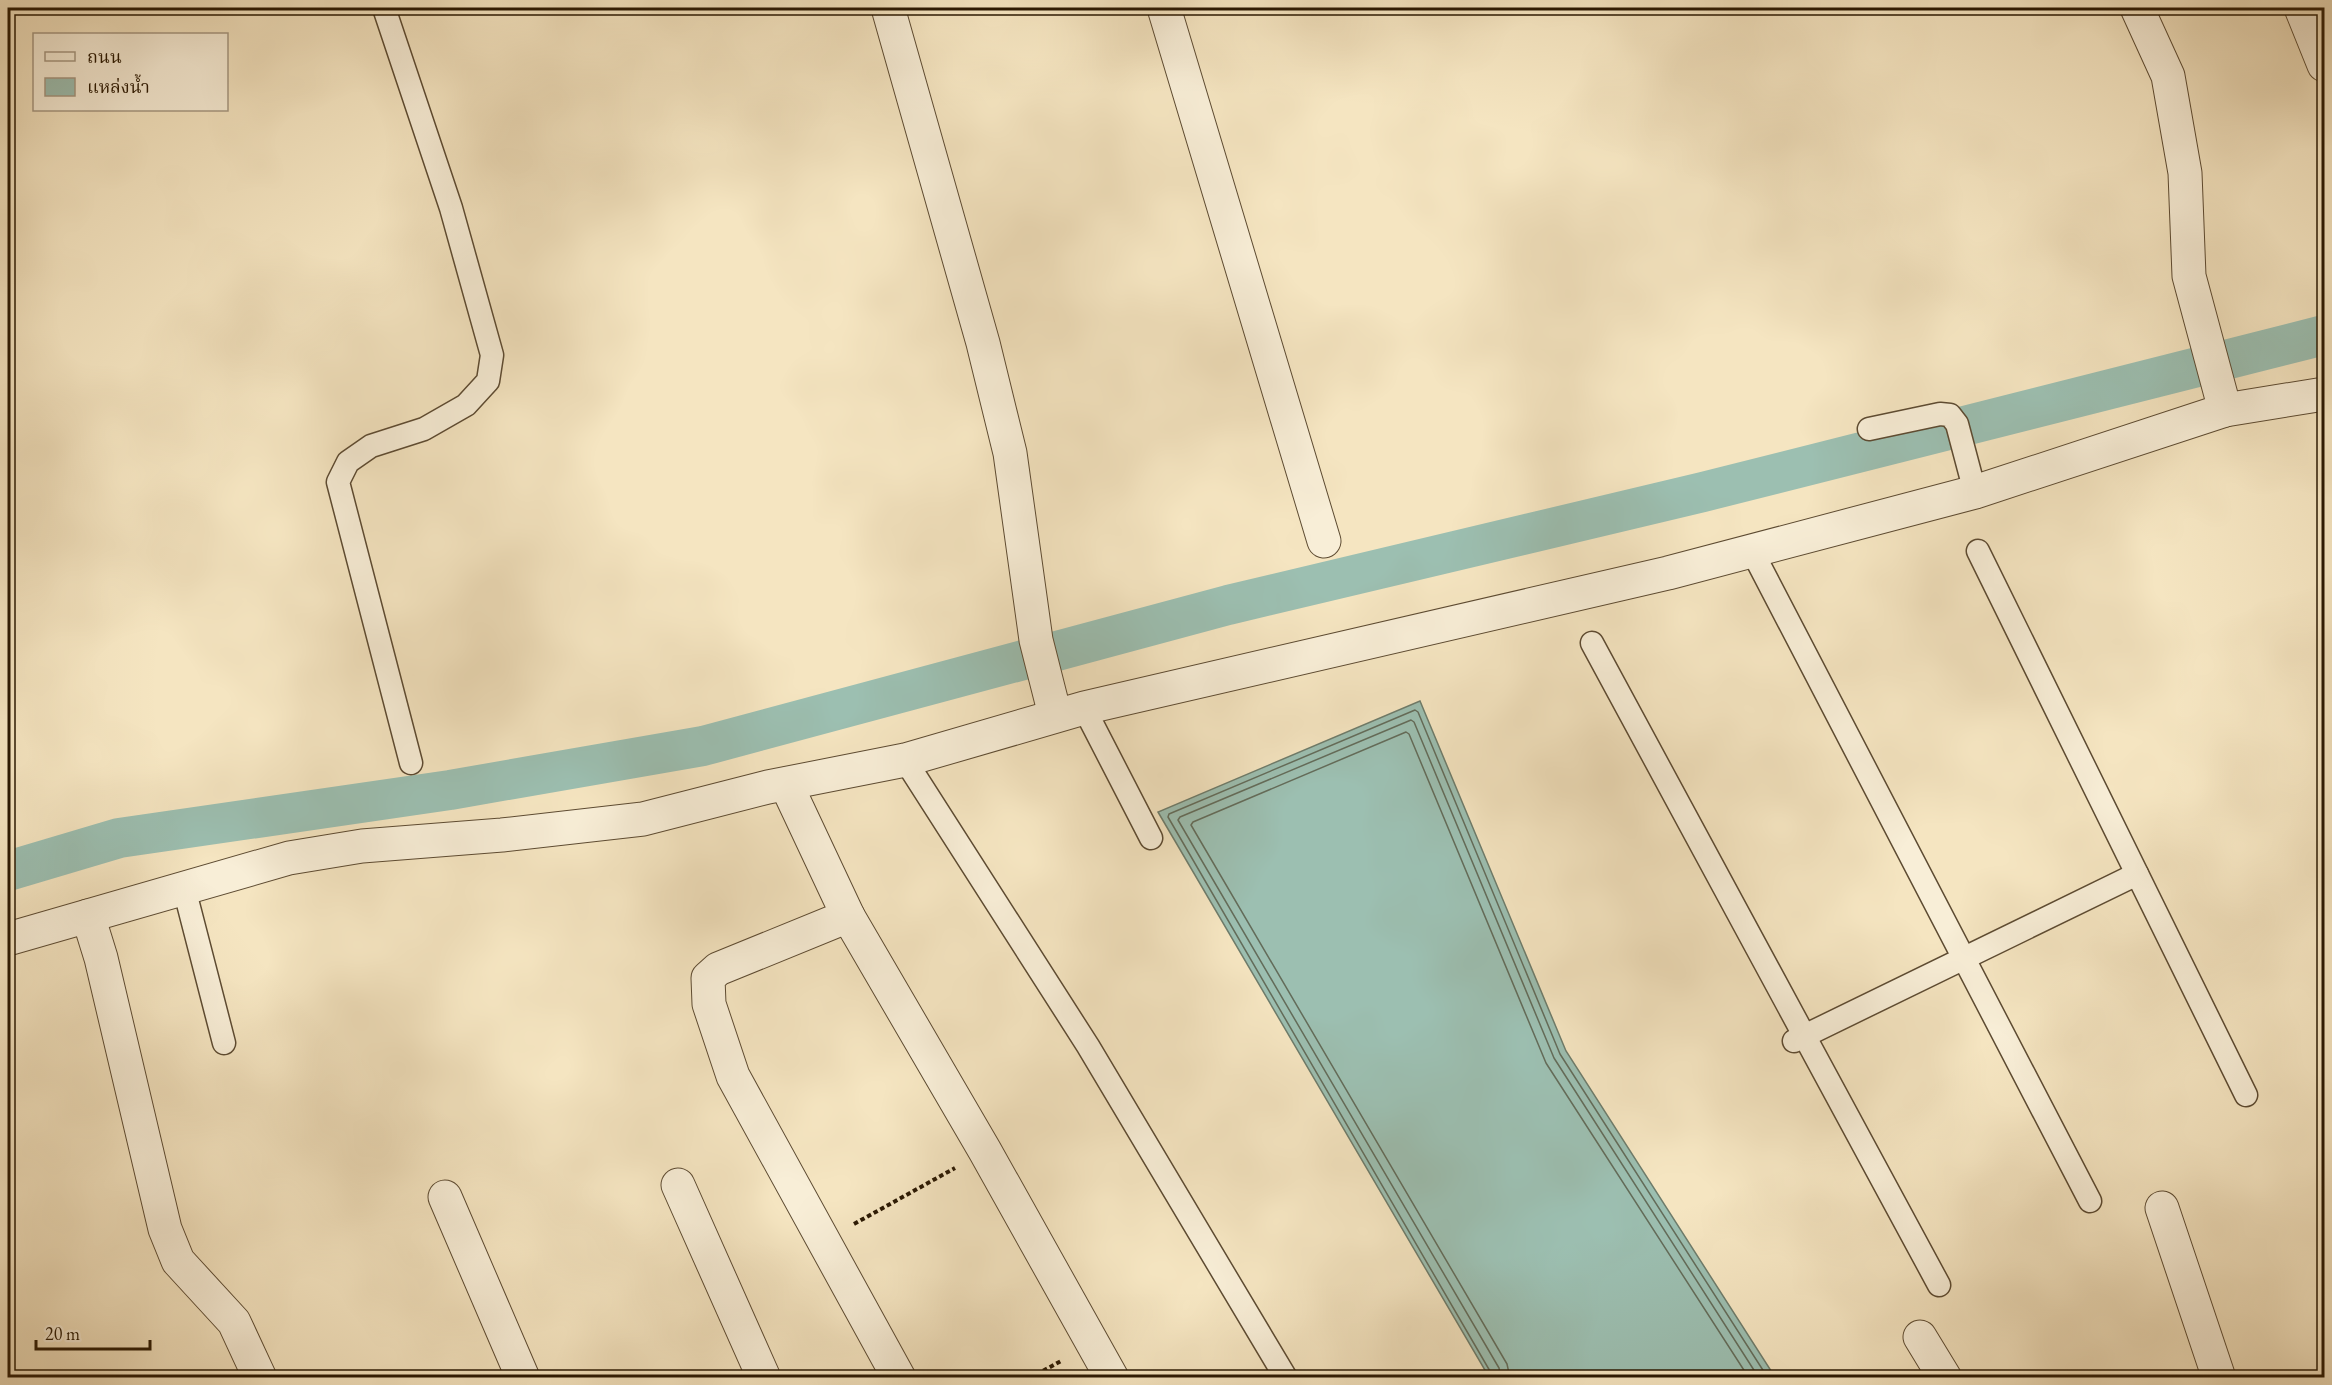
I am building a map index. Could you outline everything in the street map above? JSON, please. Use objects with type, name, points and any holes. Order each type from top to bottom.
[{"type":"street","points":[[888,8],[983,343],[1010,453],[1036,640],[1064,711]]},
{"type":"street","points":[[1164,8],[1324,541]]},
{"type":"street","points":[[2137,8],[2168,76],[2185,174],[2189,276],[2225,410]]},
{"type":"street","points":[[2301,8],[2325,65]]},
{"type":"street","points":[[8,939],[299,857],[362,846],[502,835],[643,819],[786,784],[905,760],[1064,711],[1668,573],[1752,551],[1973,480],[2225,410],[2325,394]]},
{"type":"street","points":[[786,784],[848,916],[985,1151],[1112,1377]]},
{"type":"street","points":[[88,916],[101,958],[165,1229],[177,1261],[234,1322],[260,1377]]},
{"type":"street","points":[[848,916],[718,969],[708,978],[709,1004],[734,1076],[899,1377]]},
{"type":"street","points":[[678,1185],[764,1377]]},
{"type":"street","points":[[445,1197],[523,1377]]},
{"type":"street","points":[[2162,1208],[2219,1377]]},
{"type":"street","points":[[1920,1337],[1945,1377]]},
{"type":"lane","points":[[384,8],[452,208],[492,355],[488,381],[466,405],[424,429],[371,446],[348,462],[339,482],[411,763]]},
{"type":"lane","points":[[1869,429],[1940,414],[1950,415],[1957,424],[1973,480]]},
{"type":"lane","points":[[1978,550],[2246,1095]]},
{"type":"lane","points":[[1752,551],[2091,1201]]},
{"type":"lane","points":[[1592,643],[1799,1038],[1940,1286]]},
{"type":"lane","points":[[1064,711],[1151,838]]},
{"type":"lane","points":[[905,760],[1088,1046],[1286,1377]]},
{"type":"lane","points":[[1799,1038],[2137,874]]},
{"type":"lane","points":[[184,888],[224,1043]]},
{"type":"path","points":[[824,1241],[985,1151]]},
{"type":"water","points":[[1420,701],[1566,1051],[1775,1377],[1489,1377],[1158,812]]},
{"type":"waterway","points":[[8,871],[119,838],[450,790],[703,746],[1228,605],[1703,492],[2324,335]]}]
